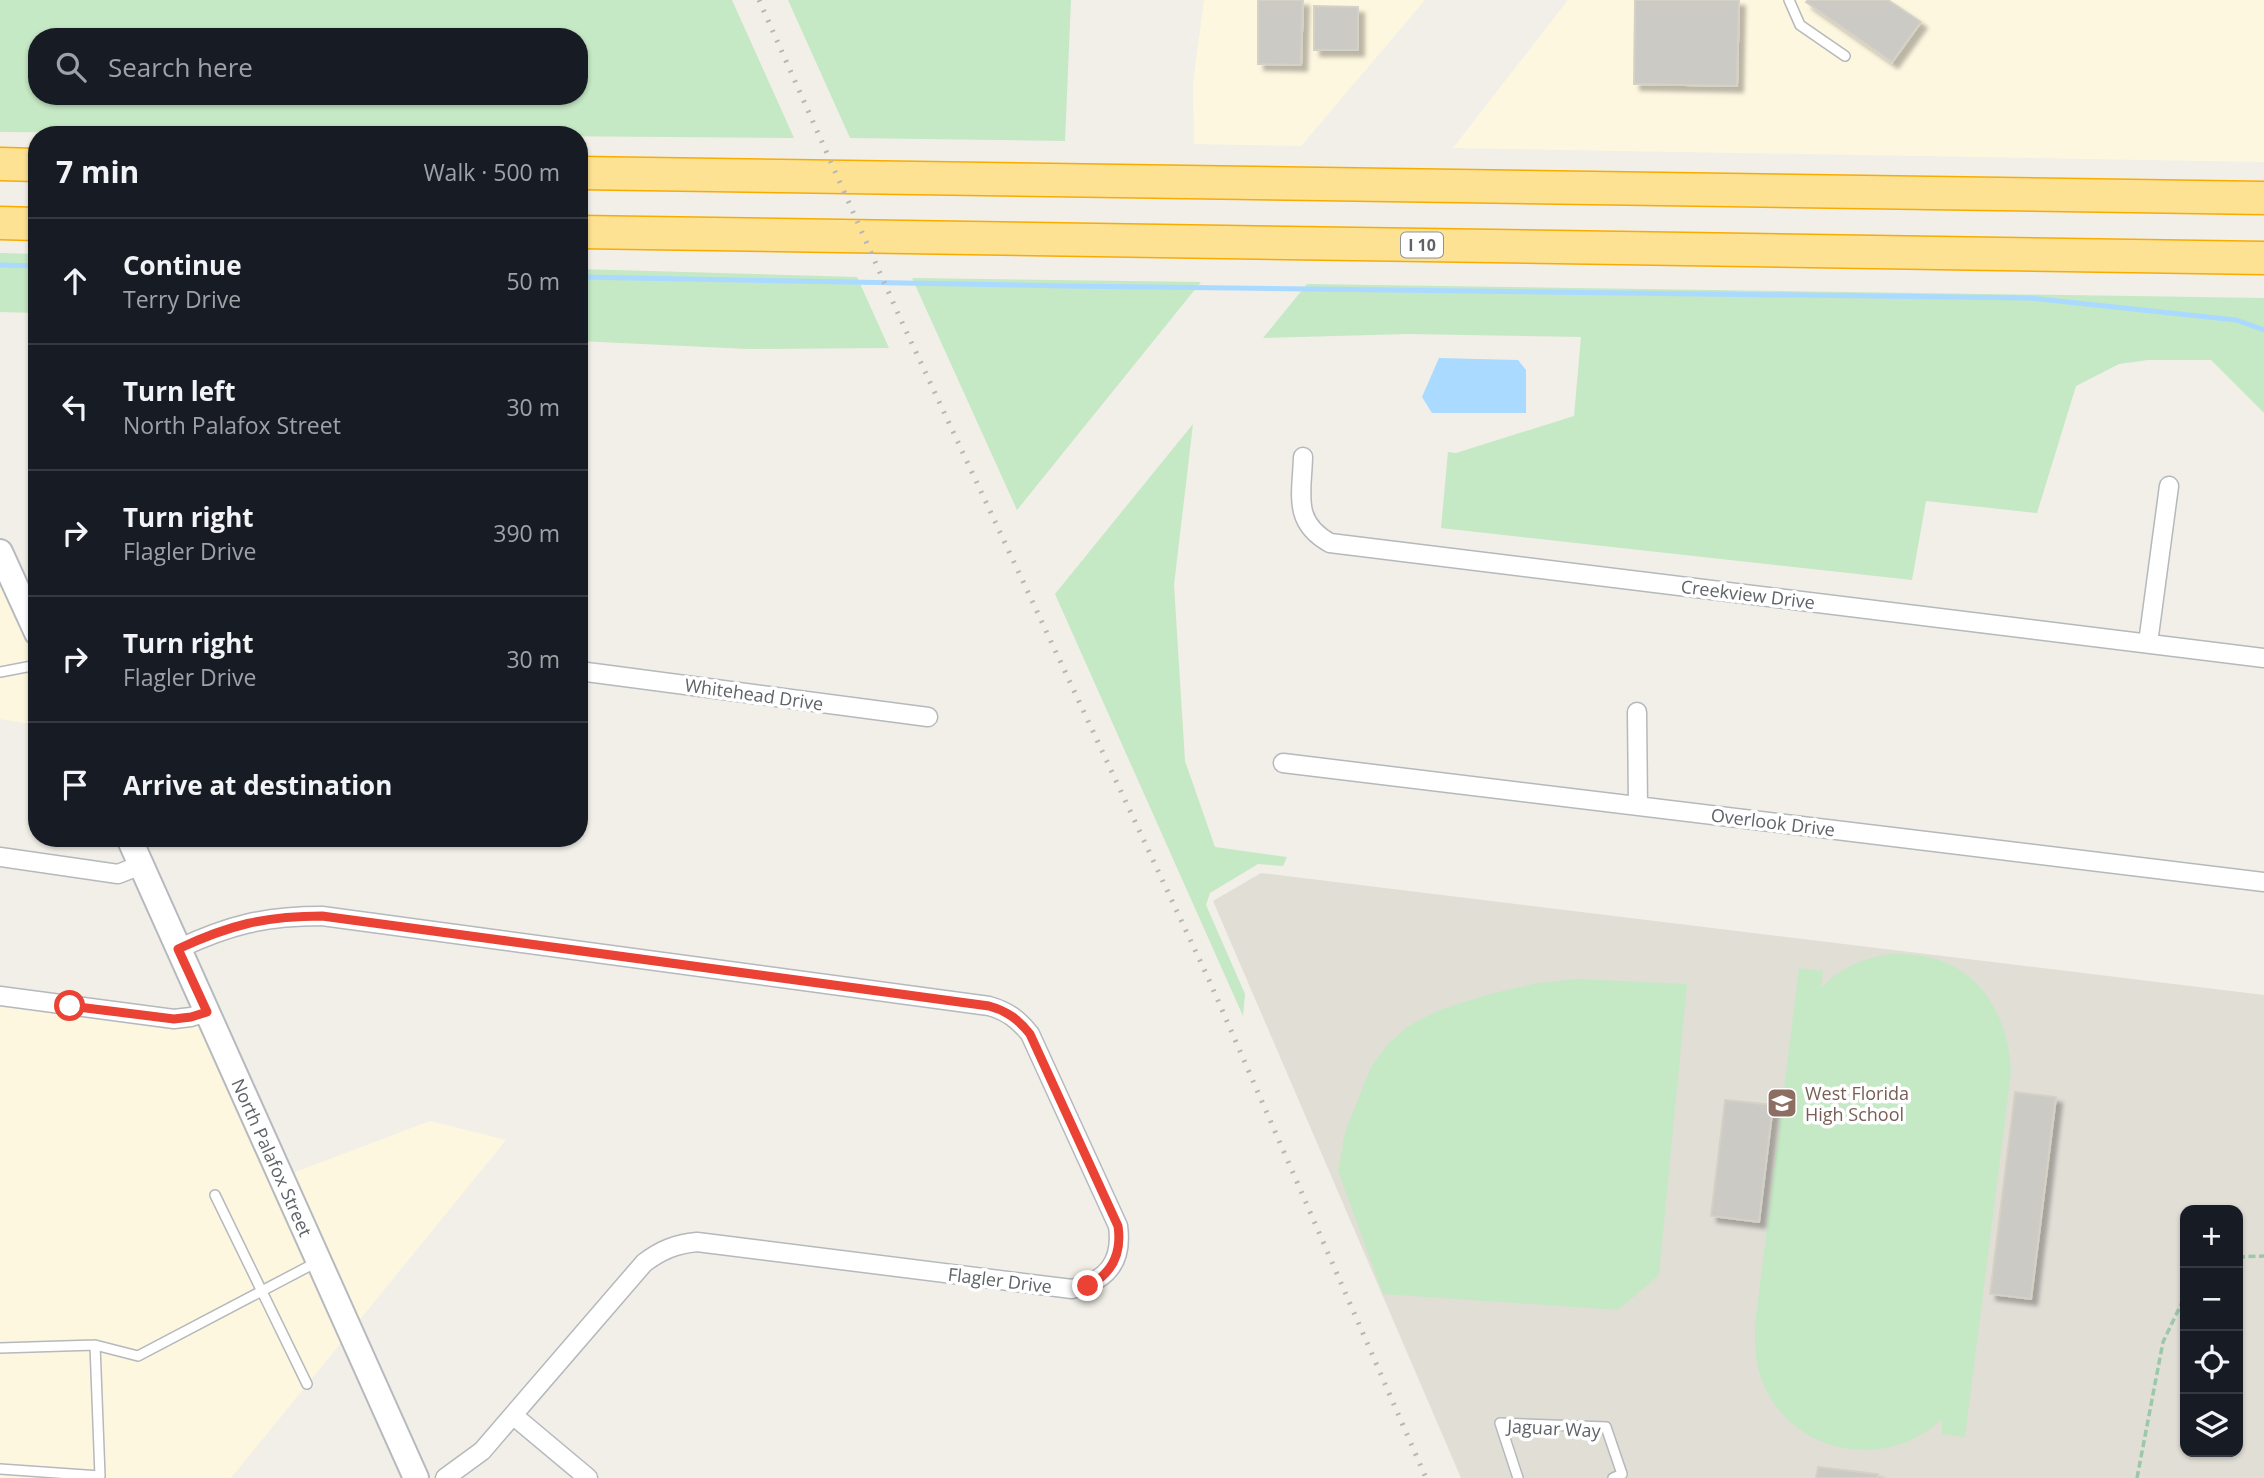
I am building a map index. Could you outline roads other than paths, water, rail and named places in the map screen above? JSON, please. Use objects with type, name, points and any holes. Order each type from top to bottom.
[{"type":"highway","points":[[0,164],[28,165]]},
{"type":"highway","points":[[588,173],[2264,198]]},
{"type":"highway","points":[[0,223],[28,224]]},
{"type":"highway","name":"I 10","points":[[588,232],[2264,258]]},
{"type":"main road","points":[[0,552],[28,613]]},
{"type":"main road","name":"North Palafox Street","points":[[133,847],[416,1478]]},
{"type":"street","name":"Creekview Drive","points":[[1303,457],[1302,513],[1315,535],[1330,543],[2264,658]]},
{"type":"street","points":[[2148,643],[2169,486]]},
{"type":"street","name":"Whitehead Drive","points":[[588,672],[928,717]]},
{"type":"street","points":[[1637,712],[1638,806]]},
{"type":"street","name":"Overlook Drive","points":[[1283,762],[2264,882]]},
{"type":"street","points":[[0,857],[118,874],[141,865]]},
{"type":"street","name":"Flagler Drive","points":[[178,949],[214,932],[252,921],[289,916],[322,916],[989,1006],[1004,1011],[1019,1021],[1030,1034],[1118,1226],[1120,1240],[1117,1255],[1111,1268],[1100,1279],[1088,1286],[1072,1289],[697,1242],[679,1244],[659,1252],[644,1263],[482,1451],[444,1478]]},
{"type":"street","points":[[0,996],[174,1019],[207,1012]]},
{"type":"street","points":[[514,1416],[588,1478]]},
{"type":"lane","points":[[1789,0],[1800,25],[1845,56]]},
{"type":"lane","points":[[0,672],[28,667]]},
{"type":"lane","points":[[215,1195],[307,1384]]},
{"type":"lane","points":[[0,1348],[95,1345],[138,1356],[319,1262]]},
{"type":"lane","points":[[0,1469],[100,1476],[95,1345]]},
{"type":"lane","name":"Jaguar Way","points":[[1518,1478],[1500,1423],[1606,1427],[1622,1474],[1613,1478]]},
{"type":"water","points":[[1439,358],[1518,360],[1526,370],[1526,413],[1432,413],[1422,397]]},
{"type":"waterway","points":[[0,265],[28,266]]},
{"type":"waterway","points":[[588,277],[2029,298],[2236,320],[2264,330]]},
{"type":"railway","points":[[759,0],[900,318],[1209,980],[1426,1478]]},
{"type":"place","name":"West Florida High School","points":[[1782,1103]]}]
